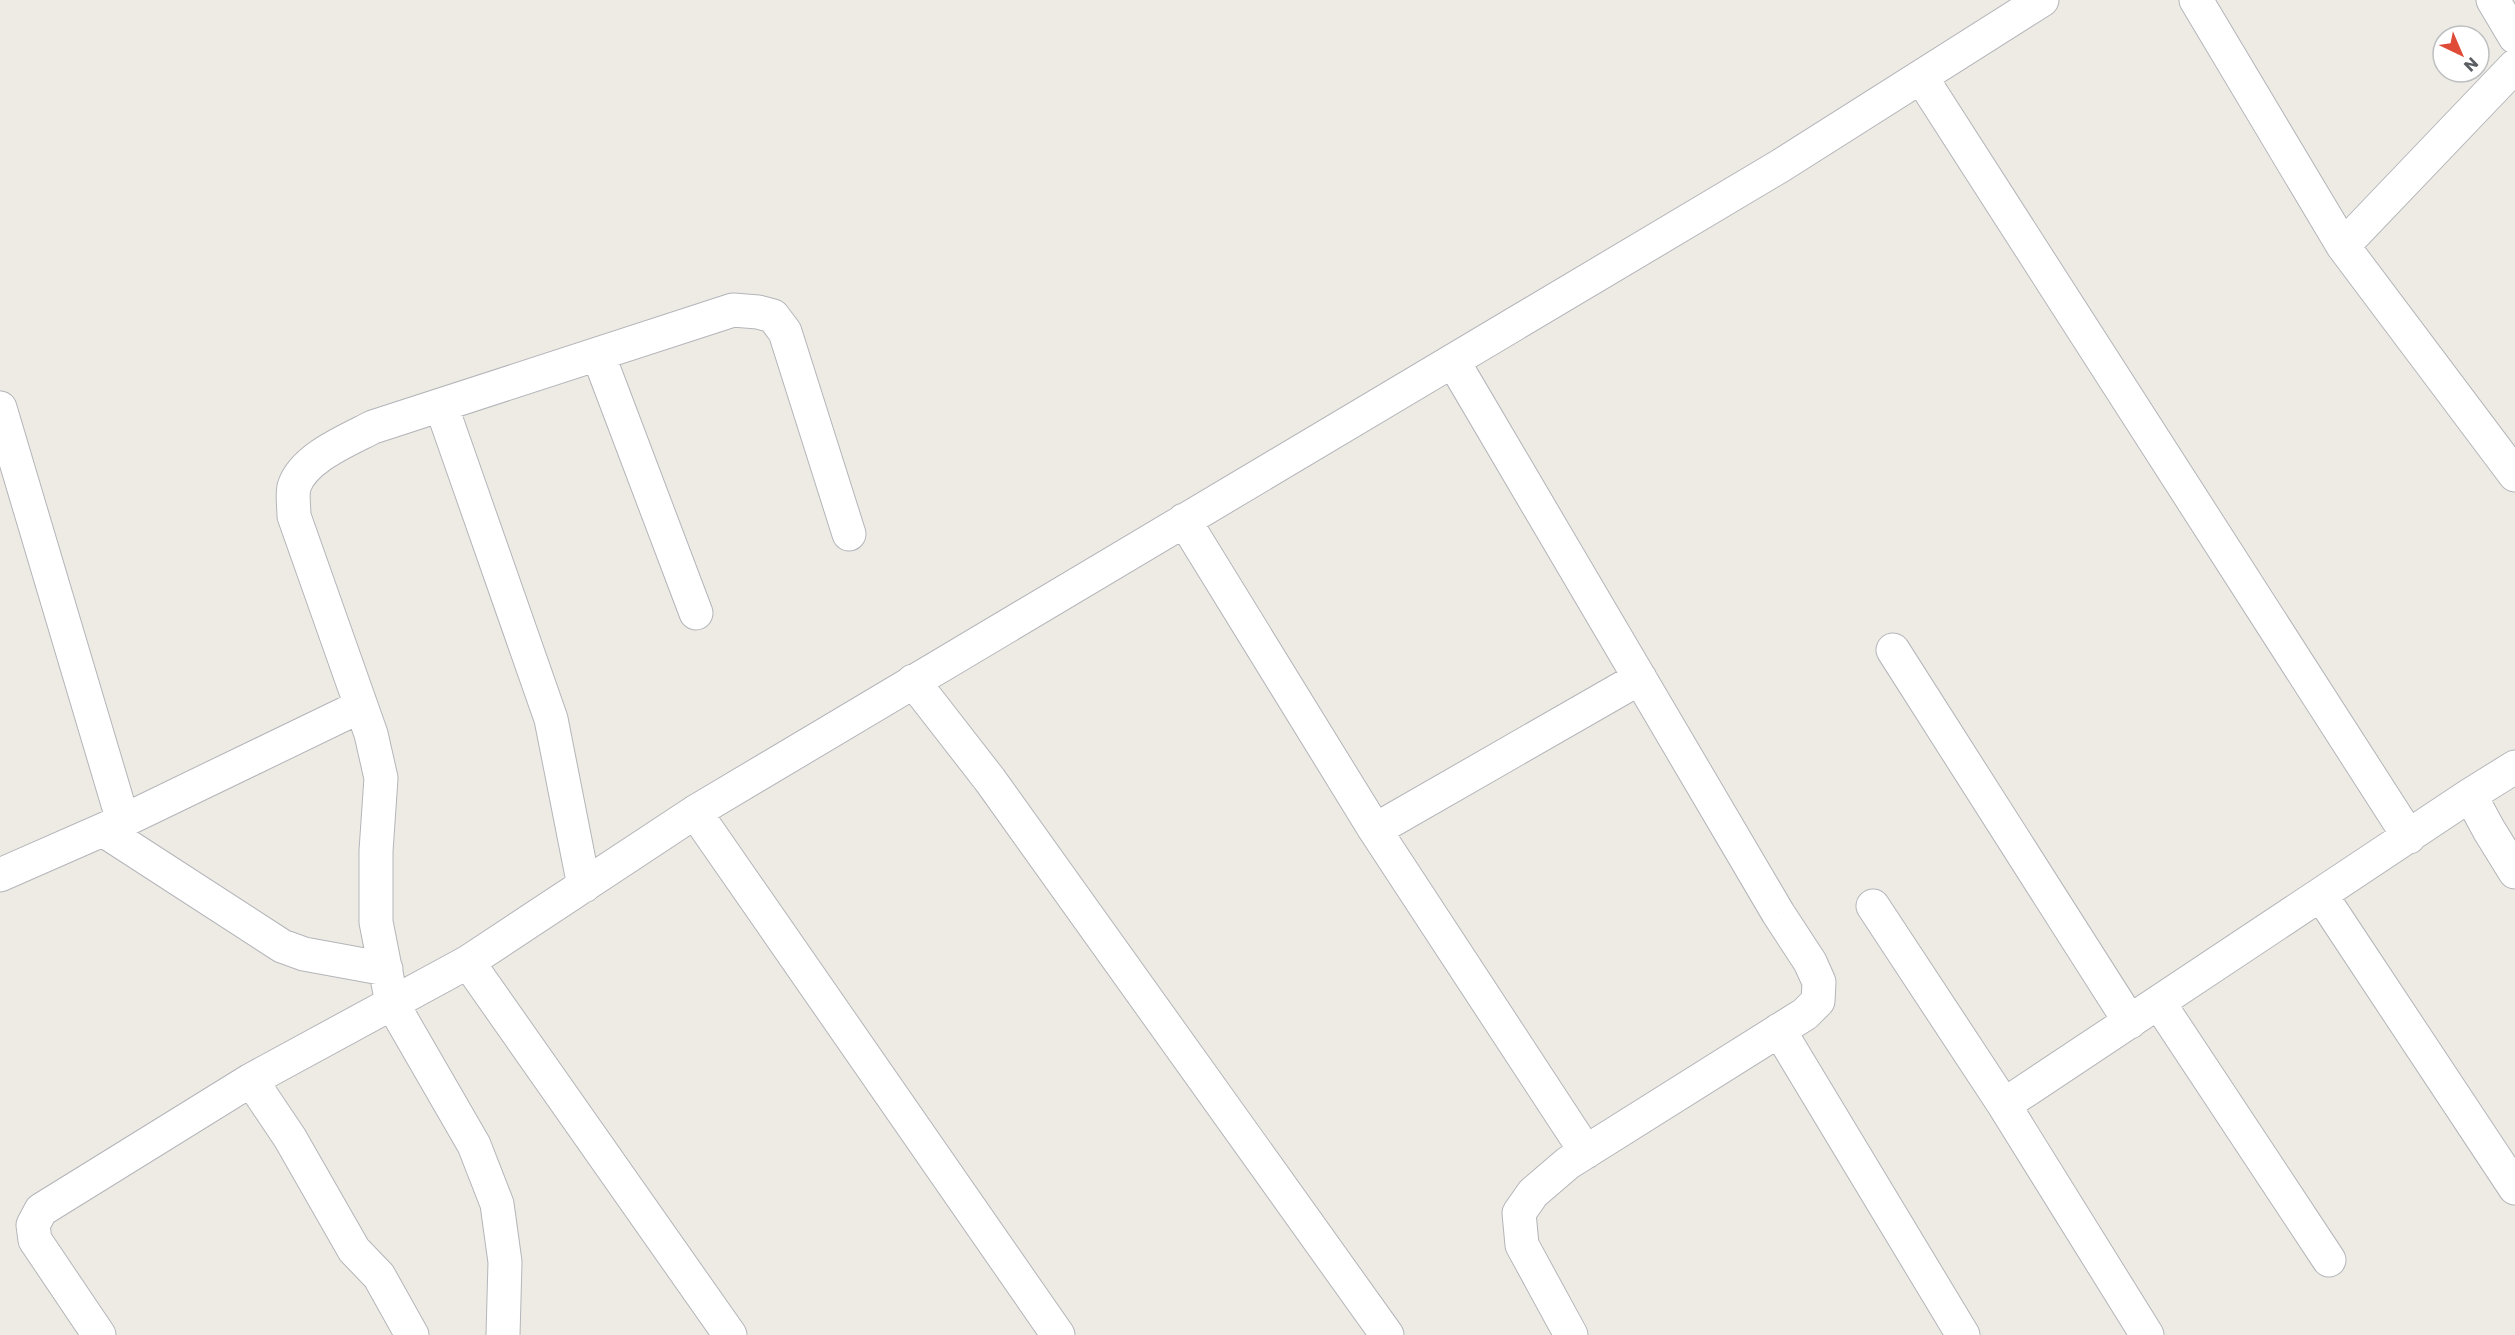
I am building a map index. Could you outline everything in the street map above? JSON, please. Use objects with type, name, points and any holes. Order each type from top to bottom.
[{"type":"street","points":[[99,1335],[35,1240],[33,1225],[41,1210],[251,1080],[468,962],[695,812],[1780,166],[2042,0]]},
{"type":"street","points":[[2196,0],[2343,246],[2515,475]]},
{"type":"street","points":[[2493,0],[2515,37]]},
{"type":"street","points":[[2343,246],[2515,66]]},
{"type":"street","points":[[1921,77],[2409,837]]},
{"type":"street","points":[[503,1335],[505,1262],[497,1204],[474,1145],[392,1003],[376,922],[375,893],[381,778],[371,734],[294,516],[294,487],[306,468],[325,452],[372,427],[733,310],[758,312],[773,316],[785,332],[849,534]]},
{"type":"street","points":[[598,354],[696,613]]},
{"type":"street","points":[[1453,361],[1772,903],[1810,962],[1819,982],[1818,1001],[1805,1014],[1568,1163],[1533,1193],[1519,1212],[1522,1245],[1571,1335]]},
{"type":"street","points":[[441,405],[551,719],[584,886]]},
{"type":"street","points":[[0,408],[113,826],[282,946],[304,954],[386,969]]},
{"type":"street","points":[[1184,520],[1375,830],[1586,1152]]},
{"type":"street","points":[[1893,650],[2130,1022]]},
{"type":"street","points":[[1375,830],[1640,678]]},
{"type":"street","points":[[913,681],[990,780],[1387,1335]]},
{"type":"street","points":[[0,875],[113,826],[361,706]]},
{"type":"street","points":[[2004,1105],[2515,767]]},
{"type":"street","points":[[2470,795],[2488,830],[2515,872]]},
{"type":"street","points":[[695,812],[1058,1335]]},
{"type":"street","points":[[2321,895],[2515,1188]]},
{"type":"street","points":[[1873,906],[2004,1105],[2147,1335]]},
{"type":"street","points":[[468,962],[730,1335]]},
{"type":"street","points":[[2159,1003],[2329,1260]]},
{"type":"street","points":[[1779,1030],[1963,1335]]},
{"type":"street","points":[[251,1080],[291,1138],[354,1250],[380,1276],[412,1335]]}]
